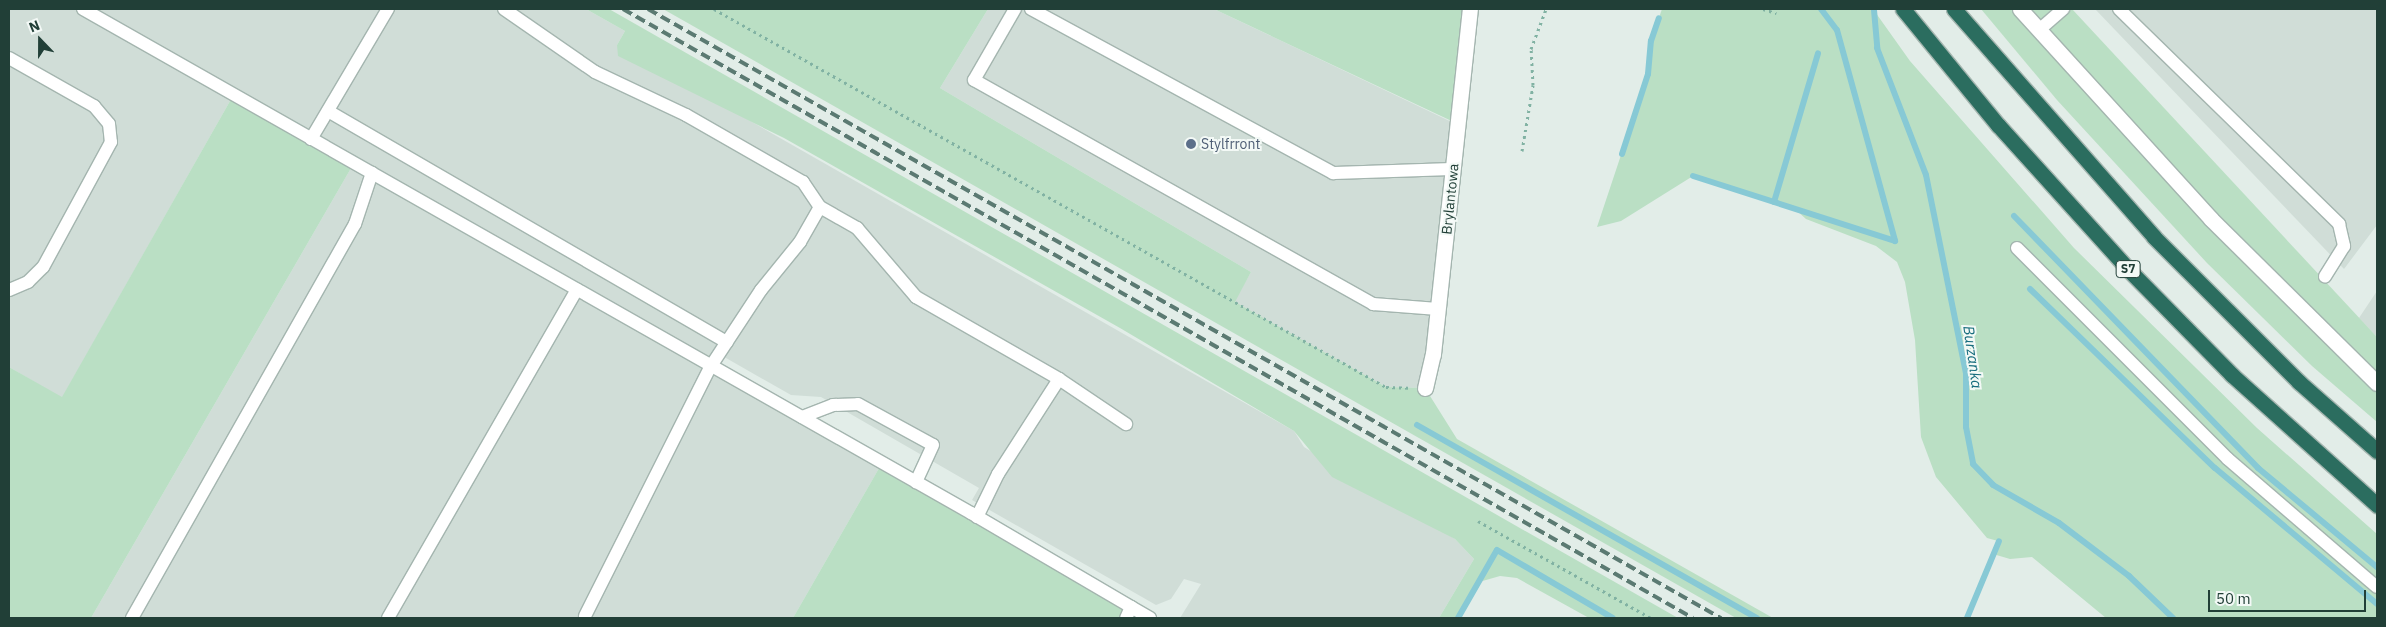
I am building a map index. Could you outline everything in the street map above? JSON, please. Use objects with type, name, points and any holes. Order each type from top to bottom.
[{"type":"highway","name":"S7","points":[[1904,9],[1998,124],[2128,269],[2239,381],[2377,505]]},
{"type":"highway","points":[[1954,9],[2154,237],[2299,382],[2377,451]]},
{"type":"street","name":"Brylantowa","points":[[1425,388],[1438,309],[1470,9]]},
{"type":"street","points":[[2020,9],[2217,226],[2377,382]]},
{"type":"lane","points":[[83,9],[977,517],[1128,613],[1150,618]]},
{"type":"lane","points":[[311,139],[388,9]]},
{"type":"lane","points":[[504,9],[595,72],[686,114],[803,182],[820,207],[857,228],[916,297],[1059,378],[1126,424]]},
{"type":"lane","points":[[1014,9],[974,80],[1373,304],[1438,309]]},
{"type":"lane","points":[[1032,9],[1333,173],[1454,170]]},
{"type":"lane","points":[[2039,30],[2063,9]]},
{"type":"lane","points":[[2119,9],[2339,224],[2344,246],[2325,276]]},
{"type":"lane","points":[[9,58],[94,106],[109,124],[111,142],[43,267],[28,282],[9,290]]},
{"type":"lane","points":[[328,111],[726,342]]},
{"type":"lane","points":[[132,618],[355,224],[372,173]]},
{"type":"lane","points":[[585,616],[711,366],[726,342],[800,242],[820,207]]},
{"type":"lane","points":[[2016,248],[2228,459],[2377,587]]},
{"type":"lane","points":[[388,618],[577,289]]},
{"type":"lane","points":[[977,517],[998,474],[1059,378]]},
{"type":"lane","points":[[802,417],[834,405],[858,404],[933,444],[916,482]]},
{"type":"path","points":[[714,9],[1386,387],[1425,388]]},
{"type":"path","points":[[1522,151],[1533,85],[1532,49],[1546,9]]},
{"type":"path","points":[[1763,9],[1776,13]]},
{"type":"path","points":[[1478,521],[1651,618]]},
{"type":"shaded area","points":[[9,9],[586,9],[625,31],[617,45],[1294,431],[1304,447],[1455,539],[1474,559],[1439,618],[1180,618],[1201,584],[1184,579],[1171,599],[1156,605],[972,500],[979,488],[821,397],[791,395],[719,354],[711,365],[882,463],[793,618],[91,618],[354,163],[234,94],[62,398],[9,367]]},
{"type":"shaded area","points":[[988,9],[1214,9],[1458,125],[1425,388],[1386,387],[1234,302],[1251,272],[940,88]]},
{"type":"shaded area","points":[[2095,9],[2377,9],[2377,225],[2344,269]]},
{"type":"shaded area","points":[[2377,291],[2377,337],[2359,318]]},
{"type":"green space","points":[[586,9],[609,9],[1678,618],[1589,618],[1517,578],[1500,576],[1479,582],[1458,618],[1439,618],[1474,559],[1455,539],[1332,477],[1294,431],[1120,328],[784,138],[618,56],[617,45],[625,31]]},
{"type":"green space","points":[[663,9],[988,9],[940,88],[1251,272],[1235,302],[1386,387],[1425,388],[1457,439],[1773,618],[1736,618]]},
{"type":"green space","points":[[1214,9],[1470,9],[1458,124]]},
{"type":"green space","points":[[1662,9],[1873,9],[1910,61],[2074,248],[2257,428],[2377,534],[2377,618],[2106,618],[2032,557],[2010,559],[1993,554],[1998,541],[1987,538],[1936,477],[1921,437],[1915,340],[1905,282],[1897,262],[1876,246],[1806,219],[1795,209],[1693,176],[1621,221],[1597,227],[1648,74],[1651,41]]},
{"type":"green space","points":[[1981,9],[2072,9],[2377,337],[2377,422],[2312,366],[2207,263],[2057,100]]},
{"type":"green space","points":[[234,94],[354,163],[91,618],[9,618],[9,367],[62,397]]},
{"type":"green space","points":[[882,463],[1131,607],[1126,618],[793,618]]},
{"type":"waterway","points":[[1821,9],[1837,30],[1895,241]]},
{"type":"waterway","name":"Burzanka","points":[[1874,10],[1877,48],[1926,175],[1966,374],[1966,427],[1973,464],[1993,485],[2059,523],[2129,576],[2173,618]]},
{"type":"waterway","points":[[1622,154],[1648,74],[1651,41],[1659,18]]},
{"type":"waterway","points":[[1774,202],[1818,53]]},
{"type":"waterway","points":[[1693,176],[1895,241]]},
{"type":"waterway","points":[[2014,216],[2258,468],[2377,567]]},
{"type":"waterway","points":[[2030,289],[2215,468],[2377,604]]},
{"type":"waterway","points":[[1417,425],[1757,618]]},
{"type":"waterway","points":[[1967,618],[1999,541]]},
{"type":"waterway","points":[[1458,618],[1497,550],[1613,618]]},
{"type":"railway","points":[[623,9],[1693,618]]},
{"type":"railway","points":[[648,9],[1721,618]]},
{"type":"place","name":"Stylfrront","points":[[1191,144]]}]
